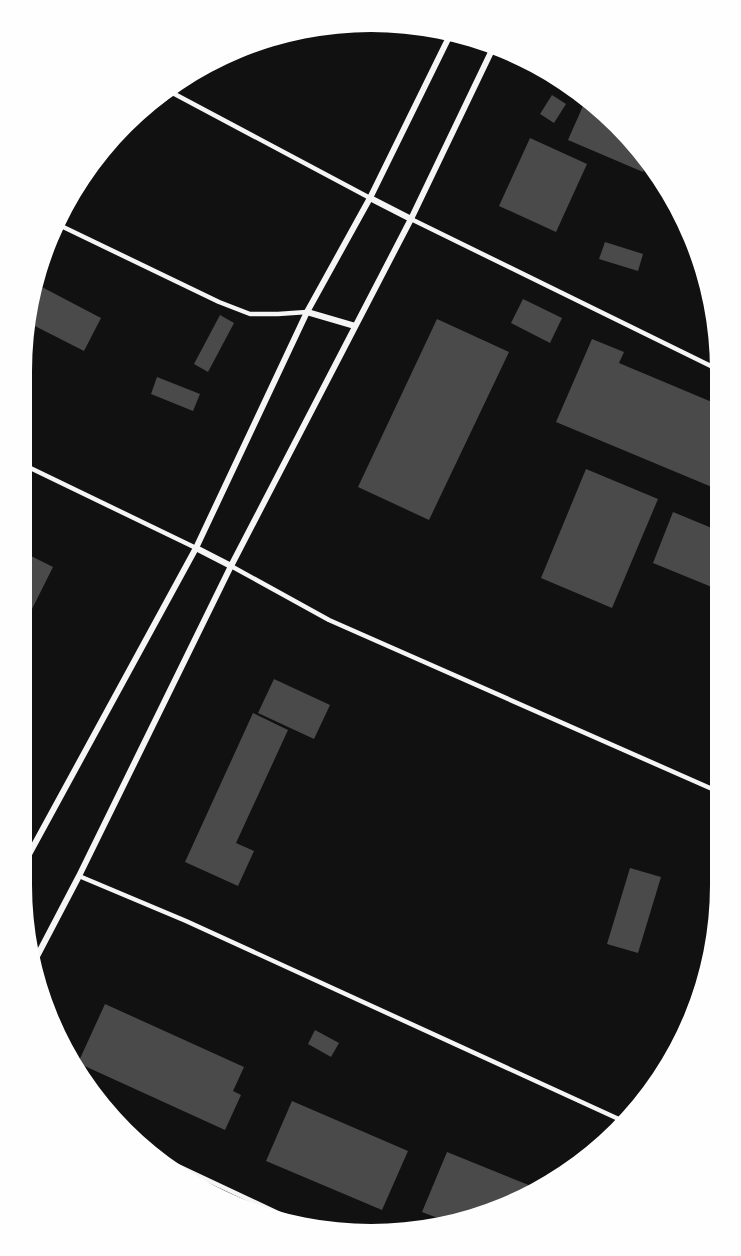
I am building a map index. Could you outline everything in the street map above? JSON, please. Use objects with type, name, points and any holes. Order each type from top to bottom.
[{"type":"street","points":[[32,849],[196,548],[307,312],[370,198],[447,40]]},
{"type":"street","points":[[38,954],[79,876],[231,566],[411,219],[490,53]]},
{"type":"street","points":[[370,198],[411,219]]},
{"type":"street","points":[[307,312],[355,326]]},
{"type":"street","points":[[196,548],[231,566]]},
{"type":"lane","points":[[175,94],[370,198]]},
{"type":"lane","points":[[411,219],[710,365]]},
{"type":"lane","points":[[63,227],[219,302],[250,314],[307,312]]},
{"type":"lane","points":[[32,469],[196,548]]},
{"type":"lane","points":[[231,566],[329,620],[710,788]]},
{"type":"lane","points":[[79,876],[186,921],[616,1118]]},
{"type":"lane","points":[[188,1171],[270,1209]]},
{"type":"building","points":[[552,95],[566,104],[554,123],[540,114]]},
{"type":"building","points":[[583,107],[610,131],[644,170],[643,172],[568,140]]},
{"type":"building","points":[[530,138],[587,164],[556,232],[499,206]]},
{"type":"building","points":[[605,242],[643,254],[638,271],[599,259]]},
{"type":"building","points":[[42,287],[101,318],[84,351],[34,326]]},
{"type":"building","points":[[523,299],[562,318],[550,343],[511,323]]},
{"type":"building","points":[[220,315],[234,323],[208,372],[194,364]]},
{"type":"building","points":[[437,319],[509,352],[429,520],[358,487]]},
{"type":"building","points":[[592,339],[624,352],[619,363],[710,401],[710,486],[556,422]]},
{"type":"building","points":[[157,377],[200,394],[193,411],[151,394]]},
{"type":"building","points":[[586,469],[658,499],[612,608],[541,578]]},
{"type":"building","points":[[673,512],[710,527],[710,586],[653,563]]},
{"type":"building","points":[[32,556],[53,567],[32,609]]},
{"type":"building","points":[[274,679],[330,705],[314,739],[258,713]]},
{"type":"building","points":[[253,713],[288,730],[236,843],[254,851],[238,886],[185,862]]},
{"type":"building","points":[[630,868],[661,877],[638,953],[607,944]]},
{"type":"building","points":[[105,1004],[244,1067],[233,1091],[241,1095],[225,1130],[84,1066],[80,1059]]},
{"type":"building","points":[[315,1030],[339,1043],[331,1057],[308,1044]]},
{"type":"building","points":[[292,1101],[408,1151],[382,1210],[266,1161]]},
{"type":"building","points":[[447,1152],[529,1185],[500,1199],[458,1213],[437,1218],[422,1212]]}]
